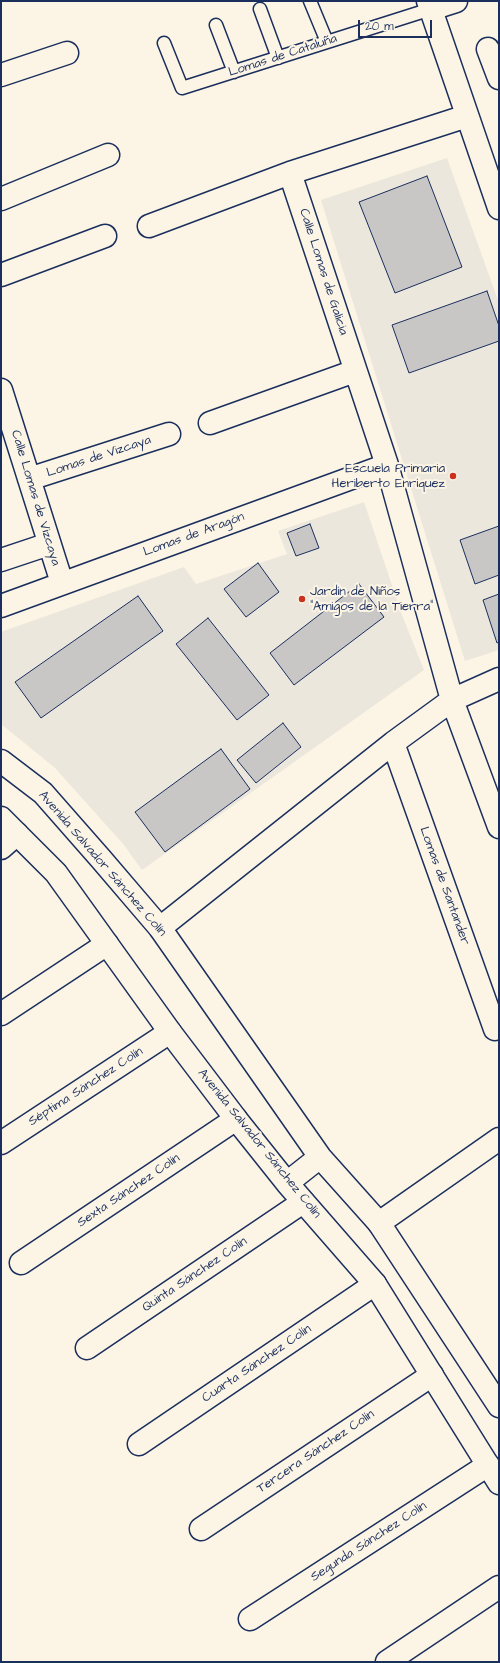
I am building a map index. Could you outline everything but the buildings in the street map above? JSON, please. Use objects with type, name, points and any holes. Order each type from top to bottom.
[{"type":"street","name":"Lomas de Cataluña","points":[[430,5],[456,1]]},
{"type":"street","points":[[430,5],[499,208]]},
{"type":"street","points":[[488,48],[499,78]]},
{"type":"street","points":[[1,76],[67,53]]},
{"type":"street","points":[[149,226],[290,173],[468,116]]},
{"type":"street","points":[[1,199],[108,155]]},
{"type":"street","name":"Calle Lomas de Galicia","points":[[290,173],[387,465],[452,700]]},
{"type":"street","points":[[1,275],[105,236]]},
{"type":"street","points":[[210,423],[355,371]]},
{"type":"street","name":"Calle Lomas de Vizcaya","points":[[1,390],[62,583]]},
{"type":"street","name":"Lomas de Vizcaya","points":[[29,479],[169,434]]},
{"type":"street","name":"Lomas de Aragón","points":[[1,606],[387,465]]},
{"type":"street","points":[[1,560],[50,544]]},
{"type":"street","points":[[160,928],[393,743],[452,700],[499,679]]},
{"type":"street","points":[[452,700],[499,827]]},
{"type":"street","name":"Lomas de Santander","points":[[393,743],[496,1029]]},
{"type":"street","name":"Avenida Salvador Sánchez Colín","points":[[1,761],[43,793],[102,859],[160,928],[320,1157],[379,1223],[499,1406]]},
{"type":"street","name":"Avenida Salvador Sánchez Colín","points":[[1,818],[9,841],[56,873],[170,1032],[236,1120],[303,1202],[375,1284],[494,1474]]},
{"type":"street","points":[[1,1014],[107,944]]},
{"type":"street","name":"Séptima Sánchez Colín","points":[[1,1143],[170,1032]]},
{"type":"street","name":"Sexta Sánchez Colín","points":[[21,1263],[236,1120]]},
{"type":"street","points":[[379,1223],[499,1139]]},
{"type":"street","points":[[287,1182],[320,1157]]},
{"type":"street","name":"Quinta Sánchez Colín","points":[[87,1348],[303,1202]]},
{"type":"street","name":"Cuarta Sánchez Colín","points":[[139,1444],[375,1284]]},
{"type":"street","name":"Tercera Sánchez Colín","points":[[201,1528],[432,1375]]},
{"type":"street","name":"Segunda Sánchez Colín","points":[[250,1620],[494,1474]]},
{"type":"street","points":[[387,1662],[499,1587]]},
{"type":"lane","points":[[310,1],[327,42]]},
{"type":"lane","name":"Lomas de Cataluña","points":[[164,43],[182,88],[327,42],[430,5]]},
{"type":"lane","points":[[260,9],[278,58]]},
{"type":"lane","points":[[216,24],[234,72]]},
{"type":"shaded area","name":"Escuela Primaria Heriberto Enríquez","points":[[447,158],[499,303],[499,650],[465,661],[321,200]]},
{"type":"shaded area","points":[[364,502],[402,615],[424,670],[142,870],[124,845],[55,768],[1,724],[1,632],[184,567],[196,584],[287,554],[278,531]]},
{"type":"place","name":"Escuela Primaria Heriberto Enríquez","points":[[453,476]]},
{"type":"place","name":"Jardín de Niños \"Amigos de la Tierra\"","points":[[302,599]]}]
